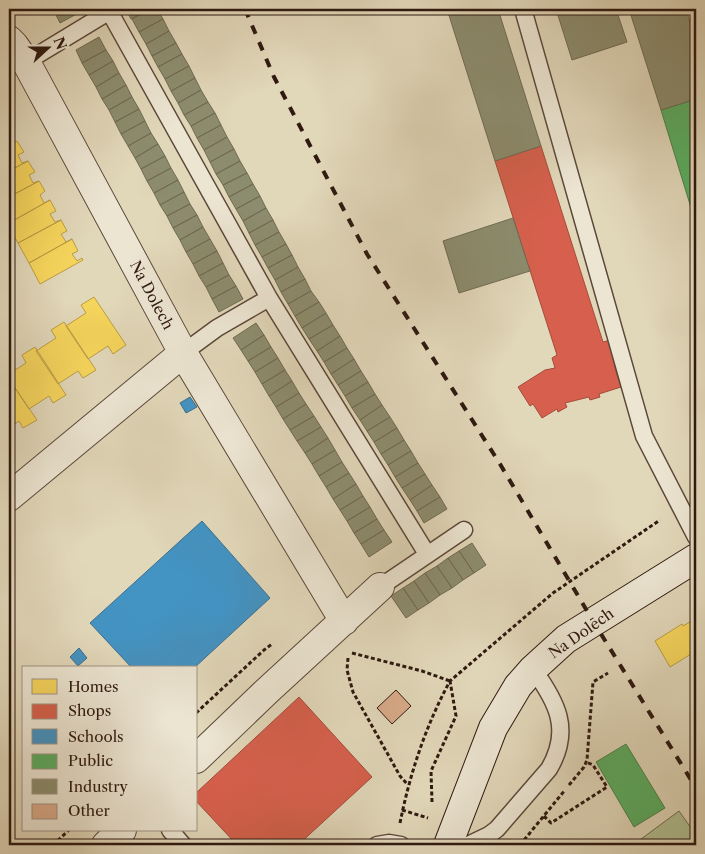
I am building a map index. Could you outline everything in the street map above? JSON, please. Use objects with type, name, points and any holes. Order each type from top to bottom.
[{"type":"street","name":"Na Dolech","points":[[9,40],[26,62],[183,352],[344,621]]},
{"type":"street","points":[[9,497],[183,352]]},
{"type":"street","name":"Na Dolech","points":[[448,845],[492,728],[518,686],[551,652],[573,635],[696,558]]},
{"type":"street","points":[[198,758],[380,587]]},
{"type":"street","points":[[106,845],[120,832]]},
{"type":"lane","points":[[523,9],[644,436],[696,537]]},
{"type":"lane","points":[[26,62],[109,10],[269,298],[427,554]]},
{"type":"lane","points":[[183,352],[218,328],[269,298]]},
{"type":"lane","points":[[380,587],[464,530]]},
{"type":"lane","points":[[468,845],[497,829],[550,769],[555,759],[560,736],[557,708],[548,689],[533,669]]},
{"type":"lane","points":[[172,832],[183,845]]},
{"type":"lane","points":[[377,845],[398,844]]},
{"type":"path","points":[[398,844],[408,786],[419,751],[440,699],[450,681],[552,593],[681,506]]},
{"type":"path","points":[[349,653],[347,670],[353,692],[400,776],[408,786]]},
{"type":"path","points":[[432,810],[431,771],[456,716],[450,681]]},
{"type":"path","points":[[544,816],[551,823],[607,787],[593,765],[586,762]]},
{"type":"path","points":[[53,845],[67,832]]},
{"type":"green space","points":[[679,811],[696,835],[696,845],[633,845]]},
{"type":"building: Homes","points":[[17,141],[24,152],[18,155],[22,163],[28,161],[9,171],[9,146]]},
{"type":"building: Homes","points":[[28,161],[35,172],[29,175],[33,183],[39,181],[9,197],[9,171]]},
{"type":"building: Homes","points":[[39,181],[45,191],[40,195],[44,203],[50,200],[9,223],[9,197]]},
{"type":"building: Homes","points":[[50,200],[56,211],[50,214],[55,222],[61,220],[18,243],[9,227],[9,223]]},
{"type":"building: Homes","points":[[61,220],[67,231],[61,234],[66,242],[72,239],[29,263],[18,243]]},
{"type":"building: Homes","points":[[72,239],[78,251],[72,254],[77,261],[82,258],[83,260],[40,284],[29,263]]},
{"type":"building: Homes","points":[[94,297],[126,345],[113,354],[108,346],[88,359],[66,326],[86,313],[81,305]]},
{"type":"building: Homes","points":[[64,322],[96,370],[83,378],[78,371],[58,384],[36,351],[56,338],[51,330]]},
{"type":"building: Homes","points":[[35,347],[66,395],[53,403],[49,396],[29,409],[9,379],[9,374],[26,363],[22,355]]},
{"type":"building: Homes","points":[[9,379],[37,420],[23,428],[19,421],[9,428]]},
{"type":"building: Homes","points":[[693,620],[696,625],[696,651],[670,667],[655,641],[682,624],[683,626]]},
{"type":"building: Shops","points":[[541,146],[603,342],[610,340],[617,364],[614,365],[621,387],[599,394],[600,397],[590,400],[589,397],[565,403],[567,407],[558,412],[557,409],[542,418],[533,404],[530,406],[518,387],[545,370],[555,368],[552,358],[557,355],[495,161]]},
{"type":"building: Shops","points":[[299,697],[372,777],[298,845],[237,845],[198,803],[198,791]]},
{"type":"building: Schools","points":[[190,397],[197,407],[186,413],[180,403]]},
{"type":"building: Schools","points":[[202,521],[270,598],[196,666],[130,666],[90,623]]},
{"type":"building: Schools","points":[[79,648],[87,658],[78,666],[70,657]]},
{"type":"building: Public","points":[[696,99],[696,224],[661,110]]},
{"type":"building: Public","points":[[626,744],[665,808],[634,827],[596,762]]},
{"type":"building: Industry","points":[[58,9],[84,10],[60,23],[54,11]]},
{"type":"building: Industry","points":[[126,9],[149,9],[131,19]]},
{"type":"building: Industry","points":[[150,9],[157,9],[163,19],[139,32],[132,19]]},
{"type":"building: Industry","points":[[447,9],[498,9],[541,146],[495,161]]},
{"type":"building: Industry","points":[[556,9],[616,9],[627,42],[572,60]]},
{"type":"building: Industry","points":[[629,9],[686,9],[696,43],[696,99],[661,110]]},
{"type":"building: Industry","points":[[163,19],[169,31],[146,44],[139,32]]},
{"type":"building: Industry","points":[[169,31],[176,43],[152,56],[146,44]]},
{"type":"building: Industry","points":[[99,37],[106,50],[82,63],[76,50]]},
{"type":"building: Industry","points":[[176,43],[182,54],[158,67],[152,56]]},
{"type":"building: Industry","points":[[106,50],[113,61],[89,75],[82,63]]},
{"type":"building: Industry","points":[[182,54],[189,66],[165,79],[158,67]]},
{"type":"building: Industry","points":[[113,61],[119,73],[96,87],[89,75]]},
{"type":"building: Industry","points":[[189,66],[195,78],[171,91],[165,79]]},
{"type":"building: Industry","points":[[119,73],[126,85],[102,99],[96,87]]},
{"type":"building: Industry","points":[[195,78],[201,90],[178,103],[171,91]]},
{"type":"building: Industry","points":[[126,85],[132,97],[109,110],[102,99]]},
{"type":"building: Industry","points":[[201,90],[208,102],[184,115],[178,103]]},
{"type":"building: Industry","points":[[132,97],[139,109],[115,122],[109,110]]},
{"type":"building: Industry","points":[[208,102],[215,113],[191,126],[184,115]]},
{"type":"building: Industry","points":[[139,109],[145,121],[121,134],[115,122]]},
{"type":"building: Industry","points":[[215,113],[221,125],[197,138],[191,126]]},
{"type":"building: Industry","points":[[145,121],[151,133],[128,146],[121,134]]},
{"type":"building: Industry","points":[[221,125],[227,137],[204,150],[197,138]]},
{"type":"building: Industry","points":[[151,133],[158,144],[135,158],[128,146]]},
{"type":"building: Industry","points":[[227,137],[234,149],[210,162],[204,150]]},
{"type":"building: Industry","points":[[158,144],[165,156],[141,169],[135,158]]},
{"type":"building: Industry","points":[[234,149],[240,161],[216,174],[210,162]]},
{"type":"building: Industry","points":[[165,156],[171,168],[147,181],[141,169]]},
{"type":"building: Industry","points":[[240,161],[247,173],[223,185],[216,174]]},
{"type":"building: Industry","points":[[171,168],[178,180],[154,193],[147,181]]},
{"type":"building: Industry","points":[[247,173],[253,184],[229,197],[223,185]]},
{"type":"building: Industry","points":[[178,180],[184,192],[160,205],[154,193]]},
{"type":"building: Industry","points":[[253,184],[260,196],[236,209],[229,197]]},
{"type":"building: Industry","points":[[184,192],[190,204],[167,216],[160,205]]},
{"type":"building: Industry","points":[[260,196],[266,208],[243,221],[236,209]]},
{"type":"building: Industry","points":[[190,204],[197,215],[173,228],[167,216]]},
{"type":"building: Industry","points":[[266,208],[273,220],[249,233],[243,221]]},
{"type":"building: Industry","points":[[197,215],[203,227],[180,240],[173,228]]},
{"type":"building: Industry","points":[[513,218],[530,271],[459,293],[443,241]]},
{"type":"building: Industry","points":[[273,220],[279,232],[255,245],[249,233]]},
{"type":"building: Industry","points":[[203,227],[210,239],[186,252],[180,240]]},
{"type":"building: Industry","points":[[279,232],[286,244],[262,257],[255,245]]},
{"type":"building: Industry","points":[[210,239],[217,251],[193,264],[186,252]]},
{"type":"building: Industry","points":[[286,244],[292,255],[268,268],[262,257]]},
{"type":"building: Industry","points":[[217,251],[223,263],[199,276],[193,264]]},
{"type":"building: Industry","points":[[292,255],[298,267],[275,280],[268,268]]},
{"type":"building: Industry","points":[[223,263],[229,275],[206,287],[199,276]]},
{"type":"building: Industry","points":[[298,267],[305,279],[281,292],[275,280]]},
{"type":"building: Industry","points":[[229,275],[236,286],[212,299],[206,287]]},
{"type":"building: Industry","points":[[305,279],[311,291],[288,304],[281,292]]},
{"type":"building: Industry","points":[[236,286],[243,299],[219,312],[212,299]]},
{"type":"building: Industry","points":[[311,291],[319,302],[295,316],[288,304]]},
{"type":"building: Industry","points":[[319,302],[326,313],[302,328],[295,316]]},
{"type":"building: Industry","points":[[326,313],[333,325],[309,339],[302,328]]},
{"type":"building: Industry","points":[[256,323],[264,335],[241,350],[233,338]]},
{"type":"building: Industry","points":[[333,325],[340,336],[317,351],[309,339]]},
{"type":"building: Industry","points":[[264,335],[271,347],[248,361],[241,350]]},
{"type":"building: Industry","points":[[340,336],[347,348],[324,362],[317,351]]},
{"type":"building: Industry","points":[[271,347],[278,358],[255,372],[248,361]]},
{"type":"building: Industry","points":[[347,348],[354,359],[331,374],[324,362]]},
{"type":"building: Industry","points":[[278,358],[285,370],[262,384],[255,372]]},
{"type":"building: Industry","points":[[354,359],[361,371],[338,385],[331,374]]},
{"type":"building: Industry","points":[[285,370],[292,381],[269,396],[262,384]]},
{"type":"building: Industry","points":[[361,371],[368,382],[345,396],[338,385]]},
{"type":"building: Industry","points":[[292,381],[299,393],[276,407],[269,396]]},
{"type":"building: Industry","points":[[368,382],[375,394],[352,408],[345,396]]},
{"type":"building: Industry","points":[[299,393],[306,404],[283,419],[276,407]]},
{"type":"building: Industry","points":[[375,394],[382,405],[360,420],[352,408]]},
{"type":"building: Industry","points":[[306,404],[314,416],[290,430],[283,419]]},
{"type":"building: Industry","points":[[382,405],[390,417],[367,431],[360,420]]},
{"type":"building: Industry","points":[[314,416],[321,427],[297,441],[290,430]]},
{"type":"building: Industry","points":[[390,417],[397,428],[374,442],[367,431]]},
{"type":"building: Industry","points":[[321,427],[328,438],[305,453],[297,441]]},
{"type":"building: Industry","points":[[397,428],[404,440],[381,454],[374,442]]},
{"type":"building: Industry","points":[[328,438],[335,450],[312,464],[305,453]]},
{"type":"building: Industry","points":[[404,440],[411,451],[388,465],[381,454]]},
{"type":"building: Industry","points":[[335,450],[342,462],[319,476],[312,464]]},
{"type":"building: Industry","points":[[411,451],[418,463],[395,477],[388,465]]},
{"type":"building: Industry","points":[[342,462],[349,473],[326,487],[319,476]]},
{"type":"building: Industry","points":[[418,463],[425,474],[402,488],[395,477]]},
{"type":"building: Industry","points":[[349,473],[356,484],[333,499],[326,487]]},
{"type":"building: Industry","points":[[425,474],[432,485],[410,500],[402,488]]},
{"type":"building: Industry","points":[[356,484],[363,496],[340,510],[333,499]]},
{"type":"building: Industry","points":[[432,485],[440,497],[417,511],[410,500]]},
{"type":"building: Industry","points":[[363,496],[370,507],[347,521],[340,510]]},
{"type":"building: Industry","points":[[440,497],[447,509],[424,523],[417,511]]},
{"type":"building: Industry","points":[[370,507],[377,519],[354,533],[347,521]]},
{"type":"building: Industry","points":[[377,519],[384,530],[361,544],[354,533]]},
{"type":"building: Industry","points":[[384,530],[392,542],[369,557],[361,544]]},
{"type":"building: Industry","points":[[472,543],[486,565],[474,573],[459,551]]},
{"type":"building: Industry","points":[[459,551],[474,573],[463,580],[448,558]]},
{"type":"building: Industry","points":[[448,558],[463,580],[452,588],[437,566]]},
{"type":"building: Industry","points":[[437,566],[452,588],[440,595],[425,573]]},
{"type":"building: Industry","points":[[425,573],[440,595],[429,603],[414,581]]},
{"type":"building: Industry","points":[[414,581],[429,603],[418,610],[403,588]]},
{"type":"building: Industry","points":[[403,588],[418,610],[406,618],[391,596]]},
{"type":"building: Other","points":[[396,690],[411,706],[392,724],[377,708]]},
{"type":"railway","points":[[245,9],[274,77],[367,254],[500,464],[593,621],[696,788]]}]
